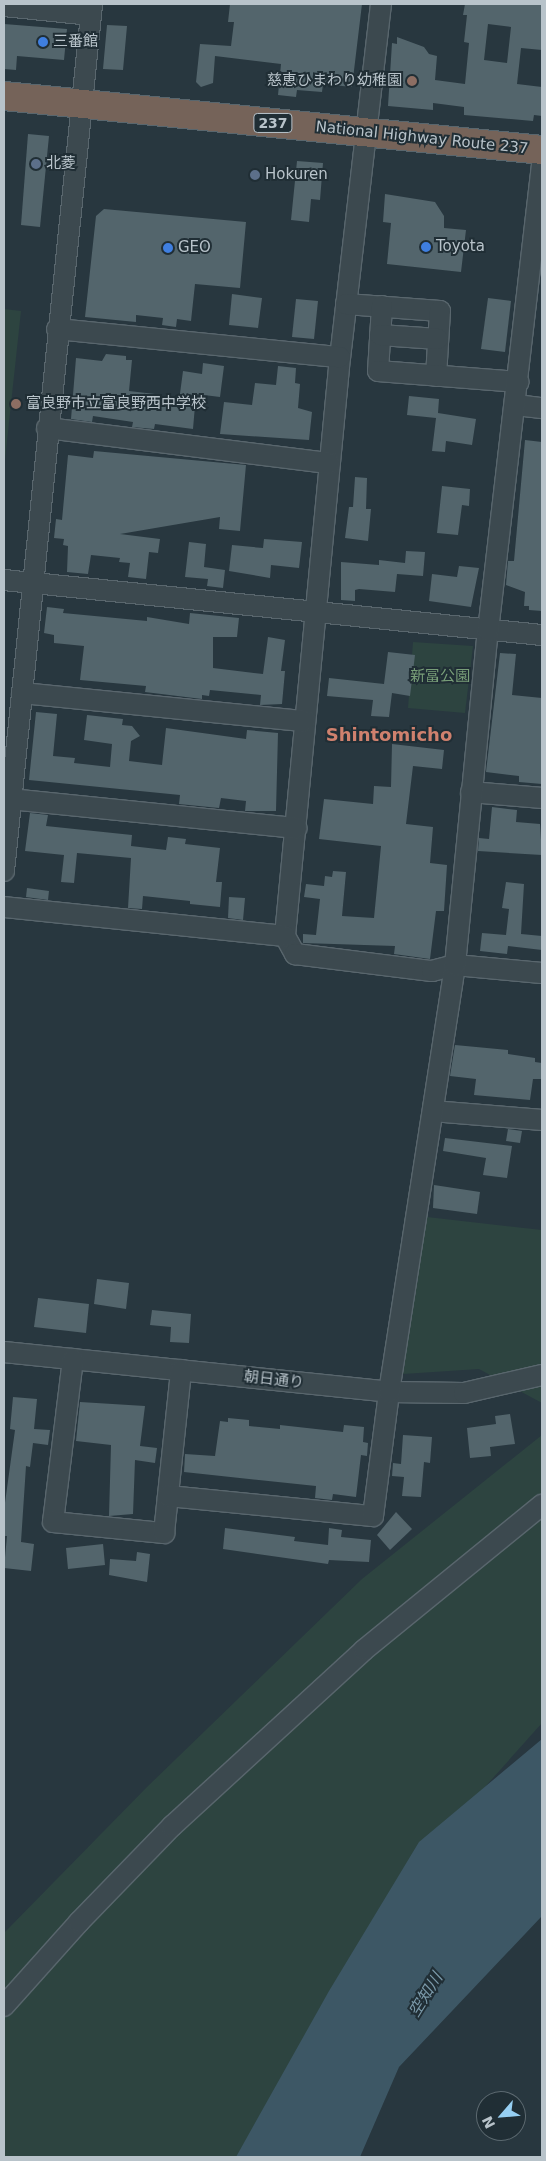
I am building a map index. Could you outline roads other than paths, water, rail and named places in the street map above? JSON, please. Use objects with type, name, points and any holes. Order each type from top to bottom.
[{"type":"highway","name":"National Highway Route 237","points":[[4,96],[542,150]]},
{"type":"street","points":[[381,4],[340,357],[314,612],[297,828],[284,936],[295,954],[432,971],[454,965],[542,973]]},
{"type":"street","points":[[4,6],[92,10],[57,329],[4,871]]},
{"type":"street","points":[[168,1496],[373,1516],[389,1392],[454,965],[488,630],[518,382],[534,327],[542,166]]},
{"type":"street","points":[[346,304],[440,310],[436,376]]},
{"type":"street","points":[[382,306],[378,371],[518,382]]},
{"type":"street","points":[[57,329],[340,357]]},
{"type":"street","points":[[380,335],[438,339]]},
{"type":"street","points":[[516,405],[542,408]]},
{"type":"street","points":[[47,428],[330,463]]},
{"type":"street","points":[[4,580],[542,635]]},
{"type":"street","points":[[22,693],[305,721]]},
{"type":"street","points":[[471,792],[542,798]]},
{"type":"street","points":[[10,799],[297,828]]},
{"type":"street","points":[[4,907],[284,936]]},
{"type":"street","points":[[433,1111],[542,1120]]},
{"type":"street","name":"朝日通り","points":[[4,1352],[389,1392],[464,1393],[542,1375]]},
{"type":"street","points":[[73,1359],[53,1522],[164,1533],[181,1370]]},
{"type":"street","points":[[4,2006],[172,1826],[364,1650],[542,1505]]},
{"type":"water","name":"空知川","points":[[542,1739],[542,1916],[399,2067],[360,2157],[236,2157],[329,1991],[419,1842]]},
{"type":"place","name":"三番館","points":[[43,42]]},
{"type":"place","name":"慈恵ひまわり幼稚園","points":[[412,81]]},
{"type":"place","name":"北菱","points":[[36,164]]},
{"type":"place","name":"Hokuren","points":[[255,175]]},
{"type":"place","name":"Toyota","points":[[426,247]]},
{"type":"place","name":"GEO","points":[[168,248]]},
{"type":"place","name":"富良野市立富良野西中学校","points":[[16,404]]},
{"type":"district","name":"Shintomicho","points":[[389,735]]},
{"type":"park label","name":"新冨公園","points":[[440,677]]}]
